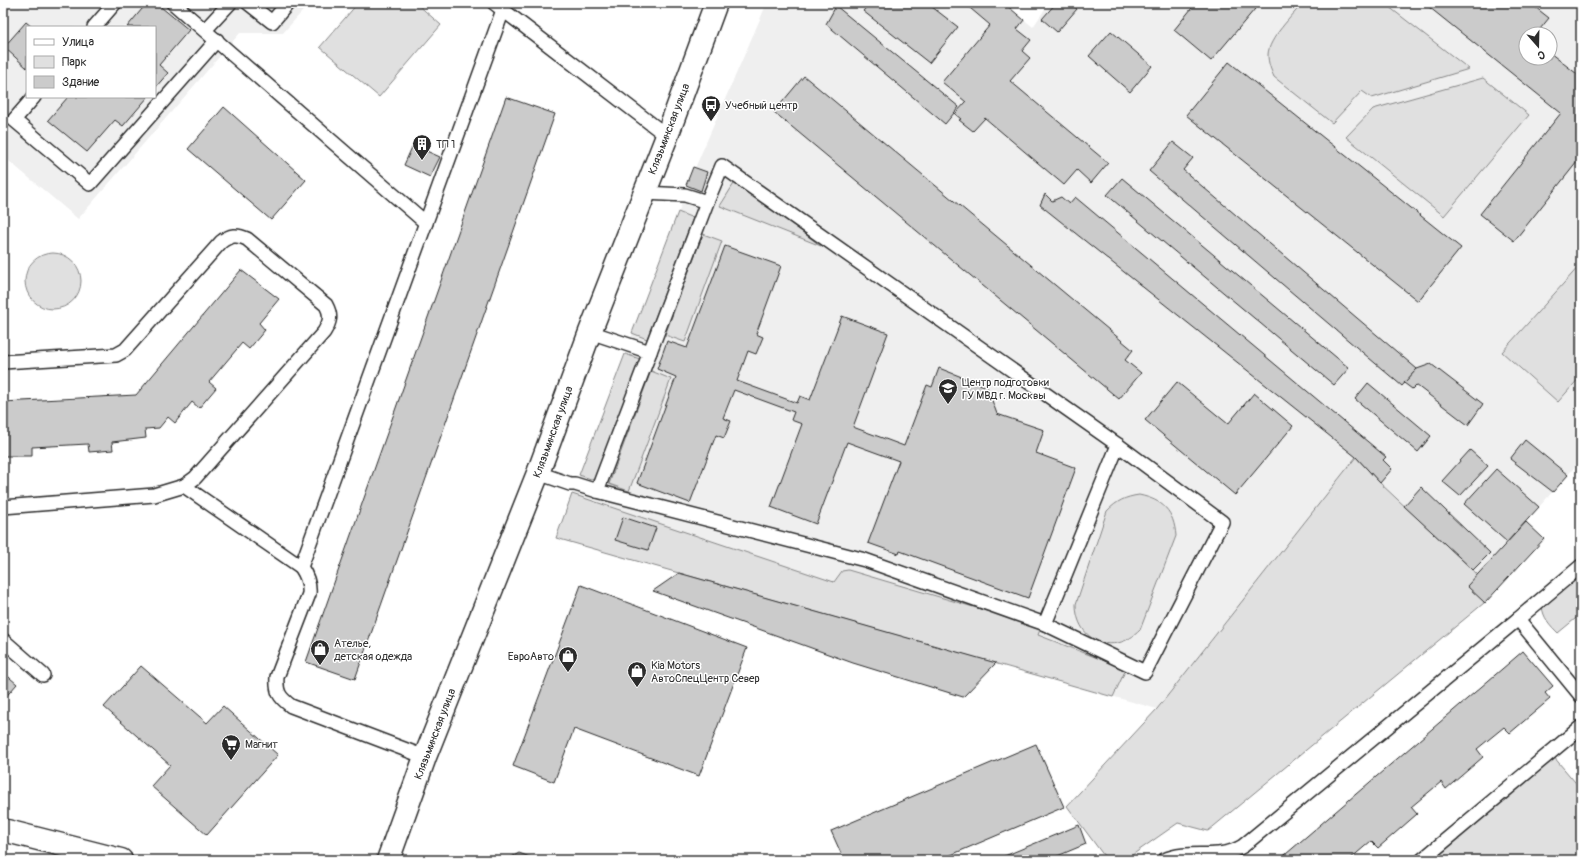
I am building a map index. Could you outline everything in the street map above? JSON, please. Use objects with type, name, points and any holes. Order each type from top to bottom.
[{"type":"street","name":"Клязьминская улица","points":[[388,860],[425,757],[538,473],[590,332],[667,136],[716,3]]},
{"type":"street","points":[[3,830],[121,860]]},
{"type":"lane","points":[[95,26],[115,3]]},
{"type":"lane","points":[[173,3],[426,223]]},
{"type":"lane","points":[[205,30],[230,3]]},
{"type":"lane","points":[[248,3],[272,22],[288,3]]},
{"type":"lane","points":[[301,567],[426,223],[498,7],[667,136]]},
{"type":"lane","points":[[33,98],[14,120],[90,184],[217,40]]},
{"type":"lane","points":[[538,473],[570,484],[597,491],[865,560],[1045,624],[1145,672],[1222,522],[1118,445],[722,166],[597,491]]},
{"type":"lane","points":[[644,193],[685,195],[707,202]]},
{"type":"lane","points":[[3,362],[116,355],[125,350],[228,236],[239,235],[247,239],[326,306],[330,314],[330,322],[324,332],[200,472],[184,486],[154,496],[3,506]]},
{"type":"lane","points":[[590,332],[650,352]]},
{"type":"lane","points":[[1045,624],[1118,445]]},
{"type":"lane","points":[[184,486],[301,567],[310,586],[309,594],[277,676],[276,688],[282,699],[291,706],[425,757]]},
{"type":"lane","points":[[1164,860],[1180,855],[1229,853],[1243,846],[1581,566]]},
{"type":"lane","points":[[1518,619],[1581,696]]},
{"type":"lane","points":[[3,640],[42,675]]},
{"type":"lane","points":[[1422,860],[1581,727]]},
{"type":"shaded area","points":[[3,3],[310,3],[283,33],[240,33],[78,219],[3,156]]},
{"type":"shaded area","points":[[767,3],[1004,3],[1033,27],[1049,3],[1581,3],[1581,460],[1478,575],[1380,483],[1356,457],[1157,709],[556,538],[685,195],[688,186],[686,185],[693,167],[695,168]]},
{"type":"green space","points":[[358,3],[416,3],[441,25],[379,97],[320,47]]},
{"type":"green space","points":[[1303,3],[1384,3],[1469,69],[1372,98],[1362,91],[1332,123],[1274,77],[1269,64],[1268,55],[1272,42],[1276,35]]},
{"type":"green space","points":[[1483,78],[1529,115],[1444,216],[1346,137],[1373,109]]},
{"type":"green space","points":[[735,182],[821,246],[720,206]]},
{"type":"green space","points":[[678,212],[693,218],[647,339],[632,333]]},
{"type":"green space","points":[[703,234],[722,241],[685,342],[665,335]]},
{"type":"green space","points":[[53,253],[64,255],[73,261],[79,270],[81,281],[79,292],[73,301],[64,307],[53,309],[42,307],[33,301],[27,292],[25,281],[27,270],[33,261],[42,255]]},
{"type":"green space","points":[[1581,264],[1581,376],[1558,402],[1502,352]]},
{"type":"green space","points":[[625,354],[640,359],[594,480],[579,475]]},
{"type":"green space","points":[[651,371],[671,379],[629,491],[609,484]]},
{"type":"green space","points":[[1356,457],[1380,483],[1478,575],[1484,603],[1208,831],[1178,823],[1125,860],[1107,860],[1067,806],[1157,709]]},
{"type":"green space","points":[[572,494],[834,582],[842,571],[848,570],[1041,627],[1038,635],[1126,669],[1113,697],[556,538]]},
{"type":"green space","points":[[1139,495],[1155,500],[1166,508],[1173,520],[1176,536],[1140,630],[1130,638],[1119,643],[1108,644],[1089,636],[1082,628],[1078,617],[1076,604],[1107,511],[1122,500]]},
{"type":"green space","points":[[1581,570],[1581,614],[1558,633],[1545,618],[1542,606]]},
{"type":"green space","points":[[1553,756],[1581,789],[1581,860],[1434,860]]},
{"type":"building","points":[[147,3],[156,3],[189,30],[159,65],[168,73],[156,87],[156,26],[128,26]]},
{"type":"building","points":[[870,3],[927,3],[958,27],[929,63],[863,11]]},
{"type":"building","points":[[964,3],[1004,3],[1024,20],[1017,29],[1031,40],[1022,51],[1030,58],[1010,81],[1108,163],[1091,183],[1077,170],[1064,185],[985,118],[973,131],[959,120],[961,119],[955,114],[966,102],[942,82],[990,25]]},
{"type":"building","points":[[1056,3],[1070,3],[1077,9],[1057,32],[1042,19]]},
{"type":"building","points":[[1196,3],[1260,3],[1211,61],[1174,30]]},
{"type":"building","points":[[1424,3],[1530,3],[1549,18],[1542,26],[1518,26],[1518,66],[1558,66],[1558,59],[1581,77],[1581,157],[1514,241],[1480,214],[1561,113]]},
{"type":"building","points":[[836,6],[959,107],[945,124],[826,24]]},
{"type":"building","points":[[26,22],[31,26],[26,26],[26,67],[4,47]]},
{"type":"building","points":[[1111,31],[1152,66],[1130,92],[1089,56]]},
{"type":"building","points":[[1229,62],[1461,248],[1418,301],[1186,115]]},
{"type":"building","points":[[804,76],[1133,350],[1125,360],[1141,373],[1119,399],[774,112]]},
{"type":"building","points":[[506,97],[555,114],[355,679],[306,662]]},
{"type":"building","points":[[67,98],[147,98],[123,126],[115,120],[87,152],[48,120]]},
{"type":"building","points":[[224,107],[306,180],[271,220],[188,149]]},
{"type":"building","points":[[1173,142],[1193,158],[1183,170],[1417,369],[1402,386],[1149,171]]},
{"type":"building","name":"ТП 1","points":[[413,145],[440,157],[430,177],[404,165]]},
{"type":"building","points":[[693,167],[707,172],[701,191],[686,185]]},
{"type":"building","points":[[1122,178],[1349,368],[1334,385],[1107,195]]},
{"type":"building","points":[[1045,194],[1052,201],[1061,197],[1069,204],[1075,197],[1386,457],[1383,460],[1392,469],[1380,483],[1356,457],[1040,205]]},
{"type":"building","points":[[725,246],[781,266],[756,334],[763,337],[756,354],[748,351],[737,381],[797,403],[800,396],[810,400],[842,316],[888,333],[853,427],[904,446],[927,385],[932,387],[939,368],[987,387],[997,414],[1044,430],[1036,453],[1076,468],[1028,598],[900,551],[899,554],[868,543],[899,461],[847,442],[816,524],[771,507],[802,424],[791,420],[794,412],[734,390],[723,418],[731,421],[724,438],[716,435],[690,503],[637,483],[676,377],[657,369],[667,341],[687,348]]},
{"type":"building","points":[[241,270],[279,299],[259,323],[265,330],[249,349],[242,343],[209,382],[216,388],[199,408],[192,402],[175,423],[168,417],[159,428],[145,429],[146,438],[112,442],[113,450],[89,452],[88,444],[32,447],[32,456],[4,456],[3,402],[136,395]]},
{"type":"building","points":[[1431,364],[1483,404],[1468,425],[1416,385],[1412,389],[1404,383],[1417,369]]},
{"type":"building","points":[[1177,382],[1228,424],[1254,393],[1293,426],[1235,495],[1145,420]]},
{"type":"building","points":[[1368,383],[1431,436],[1418,452],[1355,399]]},
{"type":"building","points":[[1525,440],[1568,475],[1553,492],[1510,459]]},
{"type":"building","points":[[1470,450],[1488,466],[1460,496],[1442,481]]},
{"type":"building","points":[[1496,469],[1539,507],[1507,542],[1464,504]]},
{"type":"building","points":[[1421,487],[1490,553],[1473,570],[1404,506]]},
{"type":"building","points":[[623,517],[656,528],[648,550],[615,540]]},
{"type":"building","points":[[1526,522],[1544,539],[1485,603],[1467,586]]},
{"type":"building","points":[[679,573],[996,663],[963,697],[853,663],[653,591]]},
{"type":"building","name":"Kia Motors АвтоСпецЦентр Север","points":[[581,585],[747,648],[699,776],[574,729],[554,782],[513,766]]},
{"type":"building","points":[[1523,651],[1553,686],[1545,693],[1550,699],[1510,733],[1504,727],[1477,749],[1483,757],[1446,789],[1441,782],[1411,807],[1417,814],[1378,848],[1371,841],[1349,860],[1279,860]]},
{"type":"building","points":[[141,666],[207,723],[223,706],[278,755],[207,835],[151,786],[170,765],[104,707]]},
{"type":"building","points":[[3,672],[17,684],[3,700]]},
{"type":"building","points":[[1036,744],[1064,807],[939,860],[844,860],[831,831]]},
{"type":"building","points":[[1079,825],[1086,844],[1048,860],[995,860]]},
{"type":"building","points":[[519,853],[538,860],[506,860]]},
{"type":"place","name":"Учебный центр","points":[[711,122]]},
{"type":"place","name":"ТП 1","points":[[422,161]]},
{"type":"place","name":"Центр подготовки ГУ МВД г. Москвы","points":[[948,405]]},
{"type":"place","name":"Ателье, детская одежда","points":[[320,666]]},
{"type":"place","name":"ЕвроАвто","points":[[568,673]]},
{"type":"place","name":"Kia Motors АвтоСпецЦентр Север","points":[[637,688]]},
{"type":"place","name":"Магнит","points":[[231,761]]}]
